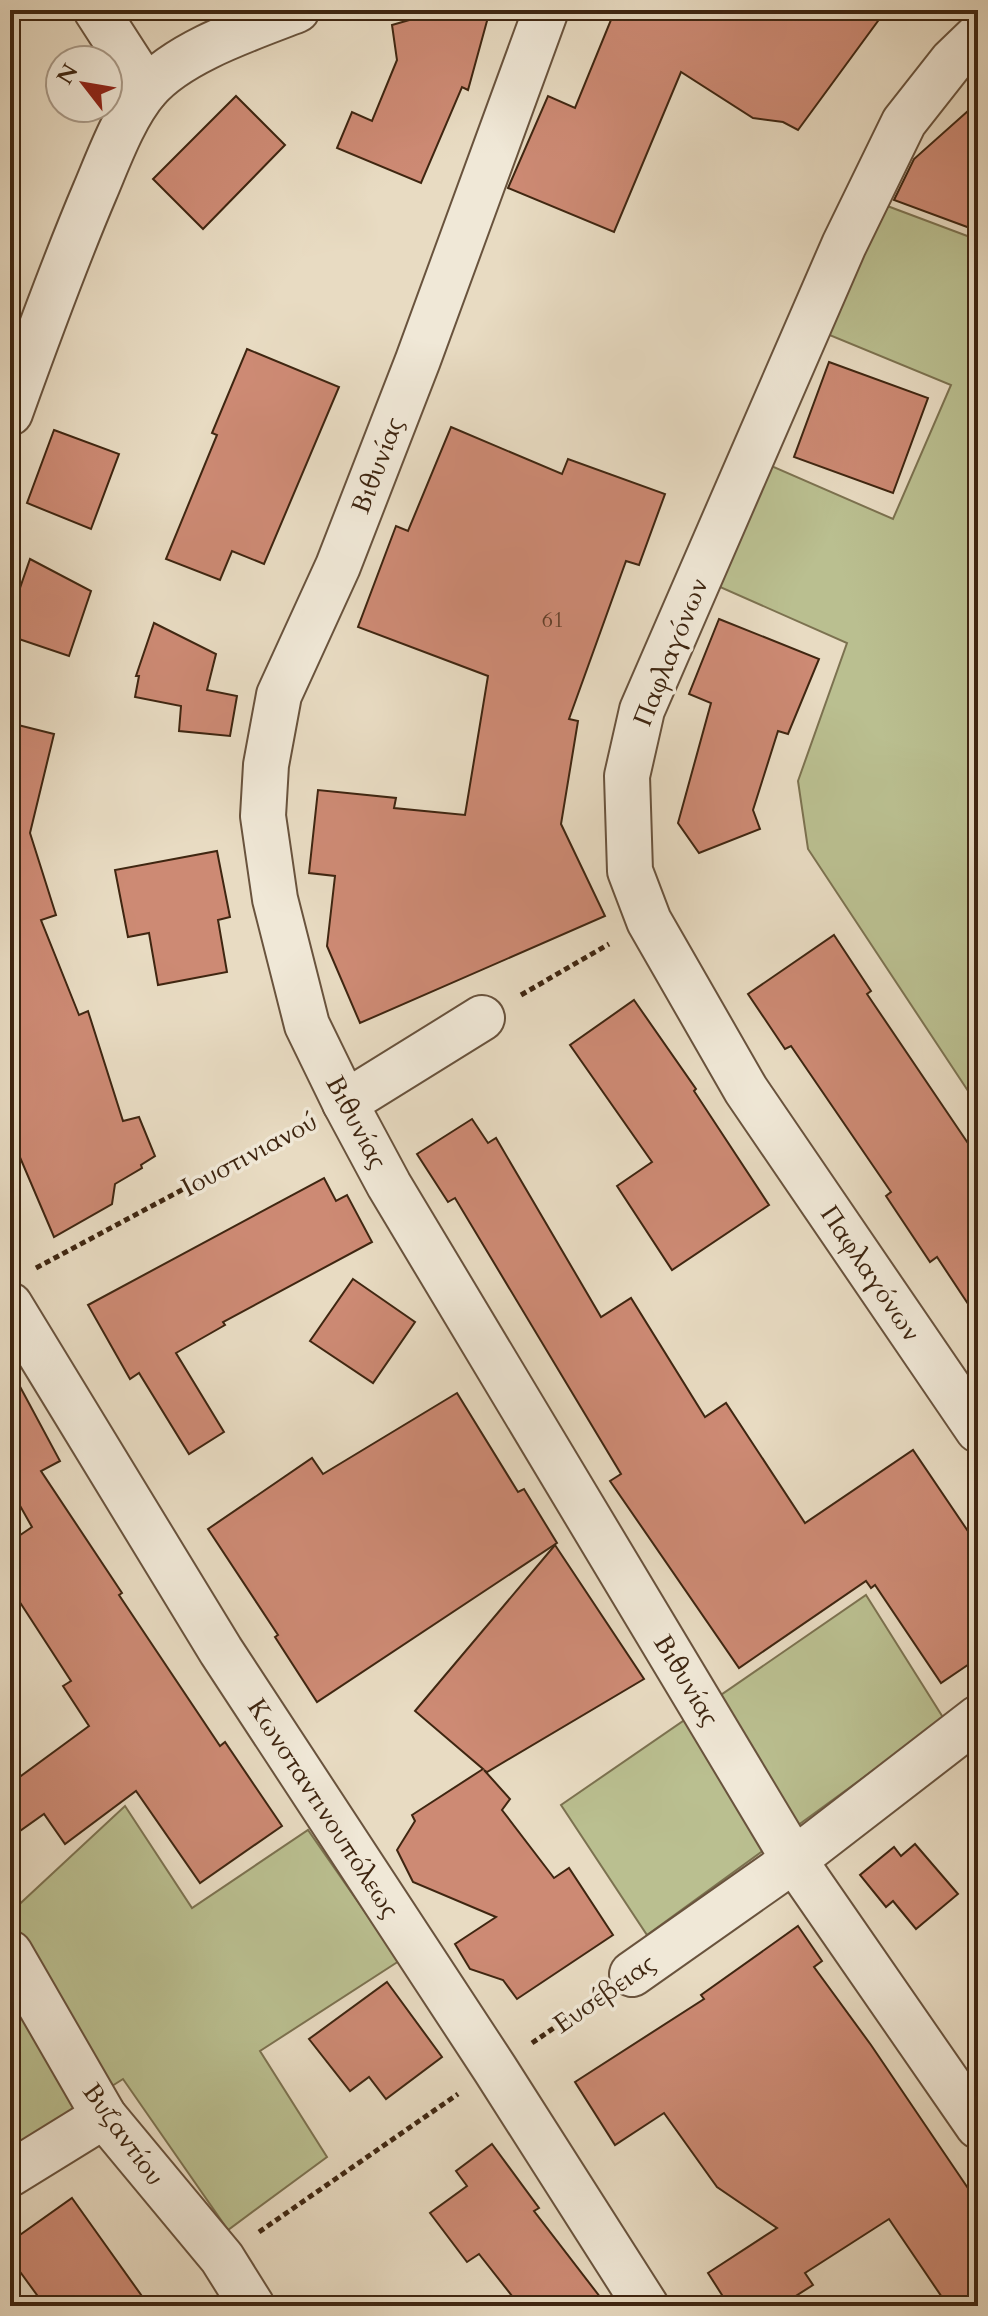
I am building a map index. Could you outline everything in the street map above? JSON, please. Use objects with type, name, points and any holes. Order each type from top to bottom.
[{"type":"street","points":[[96,10],[147,89]]},
{"type":"street","points":[[10,413],[69,252],[118,137],[147,89],[168,71],[215,43],[297,10]]},
{"type":"street","name":"Βιθυνίας","points":[[546,10],[418,360],[338,566],[279,695],[266,765],[263,816],[275,899],[307,1025],[389,1185],[794,1860],[978,2126]]},
{"type":"street","name":"Παφλαγόνων","points":[[978,36],[952,61],[904,122],[844,245],[642,710],[627,776],[630,871],[649,921],[746,1090],[978,1430]]},
{"type":"street","name":"Ιουστινιανού","points":[[345,1103],[482,1018]]},
{"type":"street","name":"Κωνσταντινουπόλεως","points":[[17,1290],[221,1651],[646,2306]]},
{"type":"street","name":"Ευσέβειας","points":[[632,1974],[794,1860],[978,1718]]},
{"type":"street","name":"Βυζαντίου","points":[[10,1953],[104,2116],[222,2258],[252,2306]]},
{"type":"street","points":[[10,2174],[104,2116]]},
{"type":"path","points":[[482,1018],[649,921]]},
{"type":"path","name":"Ιουστινιανού","points":[[17,1290],[345,1103]]},
{"type":"path","name":"Ευσέβειας","points":[[222,2258],[632,1974]]},
{"type":"green space","points":[[882,204],[978,240],[978,1106],[808,849],[798,781],[847,643],[720,587],[767,464],[893,519],[951,385],[827,334]]},
{"type":"green space","points":[[866,1595],[944,1719],[647,1935],[561,1805]]},
{"type":"green space","points":[[125,1806],[192,1908],[308,1830],[399,1961],[260,2051],[327,2157],[228,2230],[123,2079],[10,2151],[10,1913]]},
{"type":"building","points":[[444,10],[490,10],[468,90],[462,87],[421,183],[337,148],[352,112],[372,121],[397,60],[392,25]]},
{"type":"building","points":[[615,10],[886,10],[798,130],[783,122],[753,118],[681,72],[614,232],[508,188],[548,96],[575,108]]},
{"type":"building","points":[[236,96],[285,145],[203,229],[153,179]]},
{"type":"building","points":[[978,102],[978,231],[894,200],[914,159]]},
{"type":"building","points":[[247,349],[339,387],[264,564],[232,551],[220,580],[166,559],[217,435],[212,433]]},
{"type":"building","points":[[829,362],[928,398],[893,493],[794,457]]},
{"type":"building","points":[[451,427],[562,474],[568,459],[665,494],[639,565],[626,561],[569,719],[578,721],[561,824],[605,916],[360,1023],[327,946],[335,876],[309,873],[318,790],[396,798],[394,808],[465,815],[488,676],[358,627],[396,526],[408,531]]},
{"type":"building","points":[[54,430],[119,454],[91,529],[27,503]]},
{"type":"building","points":[[30,559],[91,591],[69,656],[10,636],[10,617]]},
{"type":"building","points":[[719,619],[819,659],[788,734],[778,731],[753,810],[760,829],[699,853],[678,823],[711,703],[689,694]]},
{"type":"building","points":[[154,623],[216,654],[207,690],[237,696],[230,736],[179,731],[181,706],[135,697],[139,676],[136,676]]},
{"type":"building","points":[[10,723],[54,734],[30,833],[56,915],[41,920],[79,1015],[88,1011],[123,1121],[139,1117],[155,1156],[115,1184],[112,1204],[54,1237],[10,1134]]},
{"type":"building","points":[[217,851],[230,917],[218,920],[227,972],[158,985],[149,933],[128,937],[115,870]]},
{"type":"building","points":[[834,935],[871,991],[867,994],[978,1158],[978,1319],[937,1257],[930,1262],[886,1196],[891,1192],[791,1046],[785,1049],[748,994]]},
{"type":"building","points":[[634,1000],[696,1089],[694,1091],[769,1205],[672,1270],[617,1186],[652,1162],[570,1045]]},
{"type":"building","points":[[472,1119],[488,1143],[496,1138],[601,1317],[631,1298],[705,1417],[726,1403],[805,1523],[913,1450],[978,1546],[978,1658],[941,1683],[875,1585],[871,1588],[866,1581],[739,1668],[610,1481],[621,1474],[455,1198],[448,1202],[417,1154]]},
{"type":"building","points":[[324,1178],[336,1201],[347,1195],[372,1242],[223,1322],[225,1325],[176,1353],[224,1432],[189,1454],[139,1373],[130,1379],[88,1305]]},
{"type":"building","points":[[353,1279],[415,1322],[373,1383],[310,1341]]},
{"type":"building","points":[[10,1368],[60,1461],[41,1471],[220,1746],[225,1742],[282,1826],[200,1883],[136,1791],[65,1844],[44,1814],[10,1838],[10,1784],[89,1726],[63,1686],[71,1681],[10,1587],[10,1542],[32,1527],[10,1488]]},
{"type":"building","points":[[457,1393],[518,1492],[524,1489],[557,1543],[317,1702],[275,1637],[278,1635],[208,1529],[312,1458],[323,1474]]},
{"type":"building","points":[[555,1545],[644,1679],[487,1772],[484,1770],[510,1799],[502,1810],[554,1878],[569,1868],[613,1935],[517,1999],[503,1980],[470,1969],[455,1944],[496,1917],[413,1882],[397,1850],[415,1821],[412,1815],[483,1769],[415,1711]]},
{"type":"building","points":[[915,1844],[958,1894],[916,1929],[893,1901],[886,1907],[860,1875],[894,1847],[901,1856]]},
{"type":"building","points":[[798,1926],[822,1961],[814,1967],[978,2203],[978,2306],[948,2306],[889,2219],[805,2273],[813,2285],[780,2306],[729,2306],[708,2273],[777,2228],[717,2187],[664,2113],[615,2145],[575,2082],[704,1999],[701,1995]]},
{"type":"building","points":[[387,1982],[442,2057],[386,2099],[369,2077],[350,2091],[309,2039]]},
{"type":"building","points":[[492,2144],[539,2208],[534,2211],[607,2306],[520,2306],[479,2254],[467,2262],[430,2213],[467,2186],[456,2171]]},
{"type":"building","points":[[72,2198],[149,2306],[45,2306],[10,2258],[10,2242]]}]
